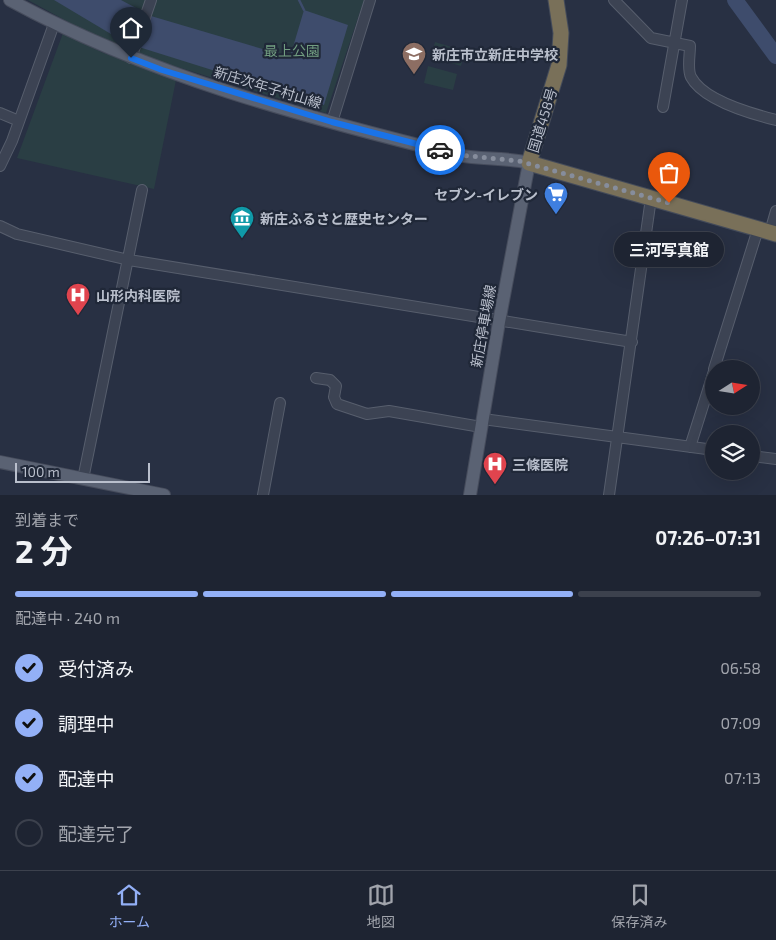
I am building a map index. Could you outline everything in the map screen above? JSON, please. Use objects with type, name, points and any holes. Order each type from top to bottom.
[{"type":"highway","name":"国道458号","points":[[556,0],[561,33],[559,65],[529,163],[768,232]]},
{"type":"main road","name":"新庄次年子村山線","points":[[10,0],[54,24],[162,70],[332,122],[460,155],[529,163]]},
{"type":"main road","name":"新庄停車場線","points":[[470,495],[499,322],[529,163]]},
{"type":"main road","points":[[0,462],[164,495]]},
{"type":"street","points":[[131,58],[151,0]]},
{"type":"street","points":[[332,122],[370,0]]},
{"type":"street","points":[[614,0],[651,38],[676,37],[690,46],[690,76],[700,89],[745,112],[776,120]]},
{"type":"street","points":[[663,108],[682,0]]},
{"type":"street","points":[[0,166],[19,121],[54,24]]},
{"type":"street","points":[[0,113],[19,121]]},
{"type":"street","points":[[83,479],[142,190]]},
{"type":"street","points":[[610,495],[651,198]]},
{"type":"street","points":[[718,360],[776,211]]},
{"type":"street","points":[[0,226],[17,234],[129,260],[499,322],[632,342]]},
{"type":"street","points":[[316,378],[330,380],[336,386],[334,397],[337,404],[367,414],[389,411],[705,449]]},
{"type":"street","points":[[690,447],[705,399]]},
{"type":"street","points":[[263,495],[280,403]]},
{"type":"street","points":[[760,457],[776,459]]},
{"type":"green space","name":"最上公園","points":[[28,0],[364,0],[326,113],[116,48]]},
{"type":"green space","points":[[63,33],[101,52],[176,80],[154,189],[17,158]]},
{"type":"green space","points":[[435,42],[465,51],[461,66],[431,57]]},
{"type":"green space","points":[[428,66],[457,74],[453,90],[424,83]]},
{"type":"water","points":[[54,0],[121,0],[151,16],[290,57],[304,10],[348,25],[324,105],[126,43]]},
{"type":"waterway","points":[[299,0],[304,10]]},
{"type":"waterway","points":[[735,0],[776,56]]},
{"type":"way so far","points":[[440,150],[460,155],[519,161],[669,203]]},
{"type":"place","name":"新庄市立新庄中学校","points":[[414,75]]},
{"type":"place","name":"三河写真館","points":[[669,203]]},
{"type":"place","name":"セブン-イレブン","points":[[556,215]]},
{"type":"place","name":"新庄ふるさと歴史センター","points":[[242,239]]},
{"type":"place","name":"山形内科医院","points":[[78,316]]},
{"type":"place","name":"三條医院","points":[[495,485]]},
{"type":"route","points":[[131,58],[162,70],[332,122],[440,150]]}]
